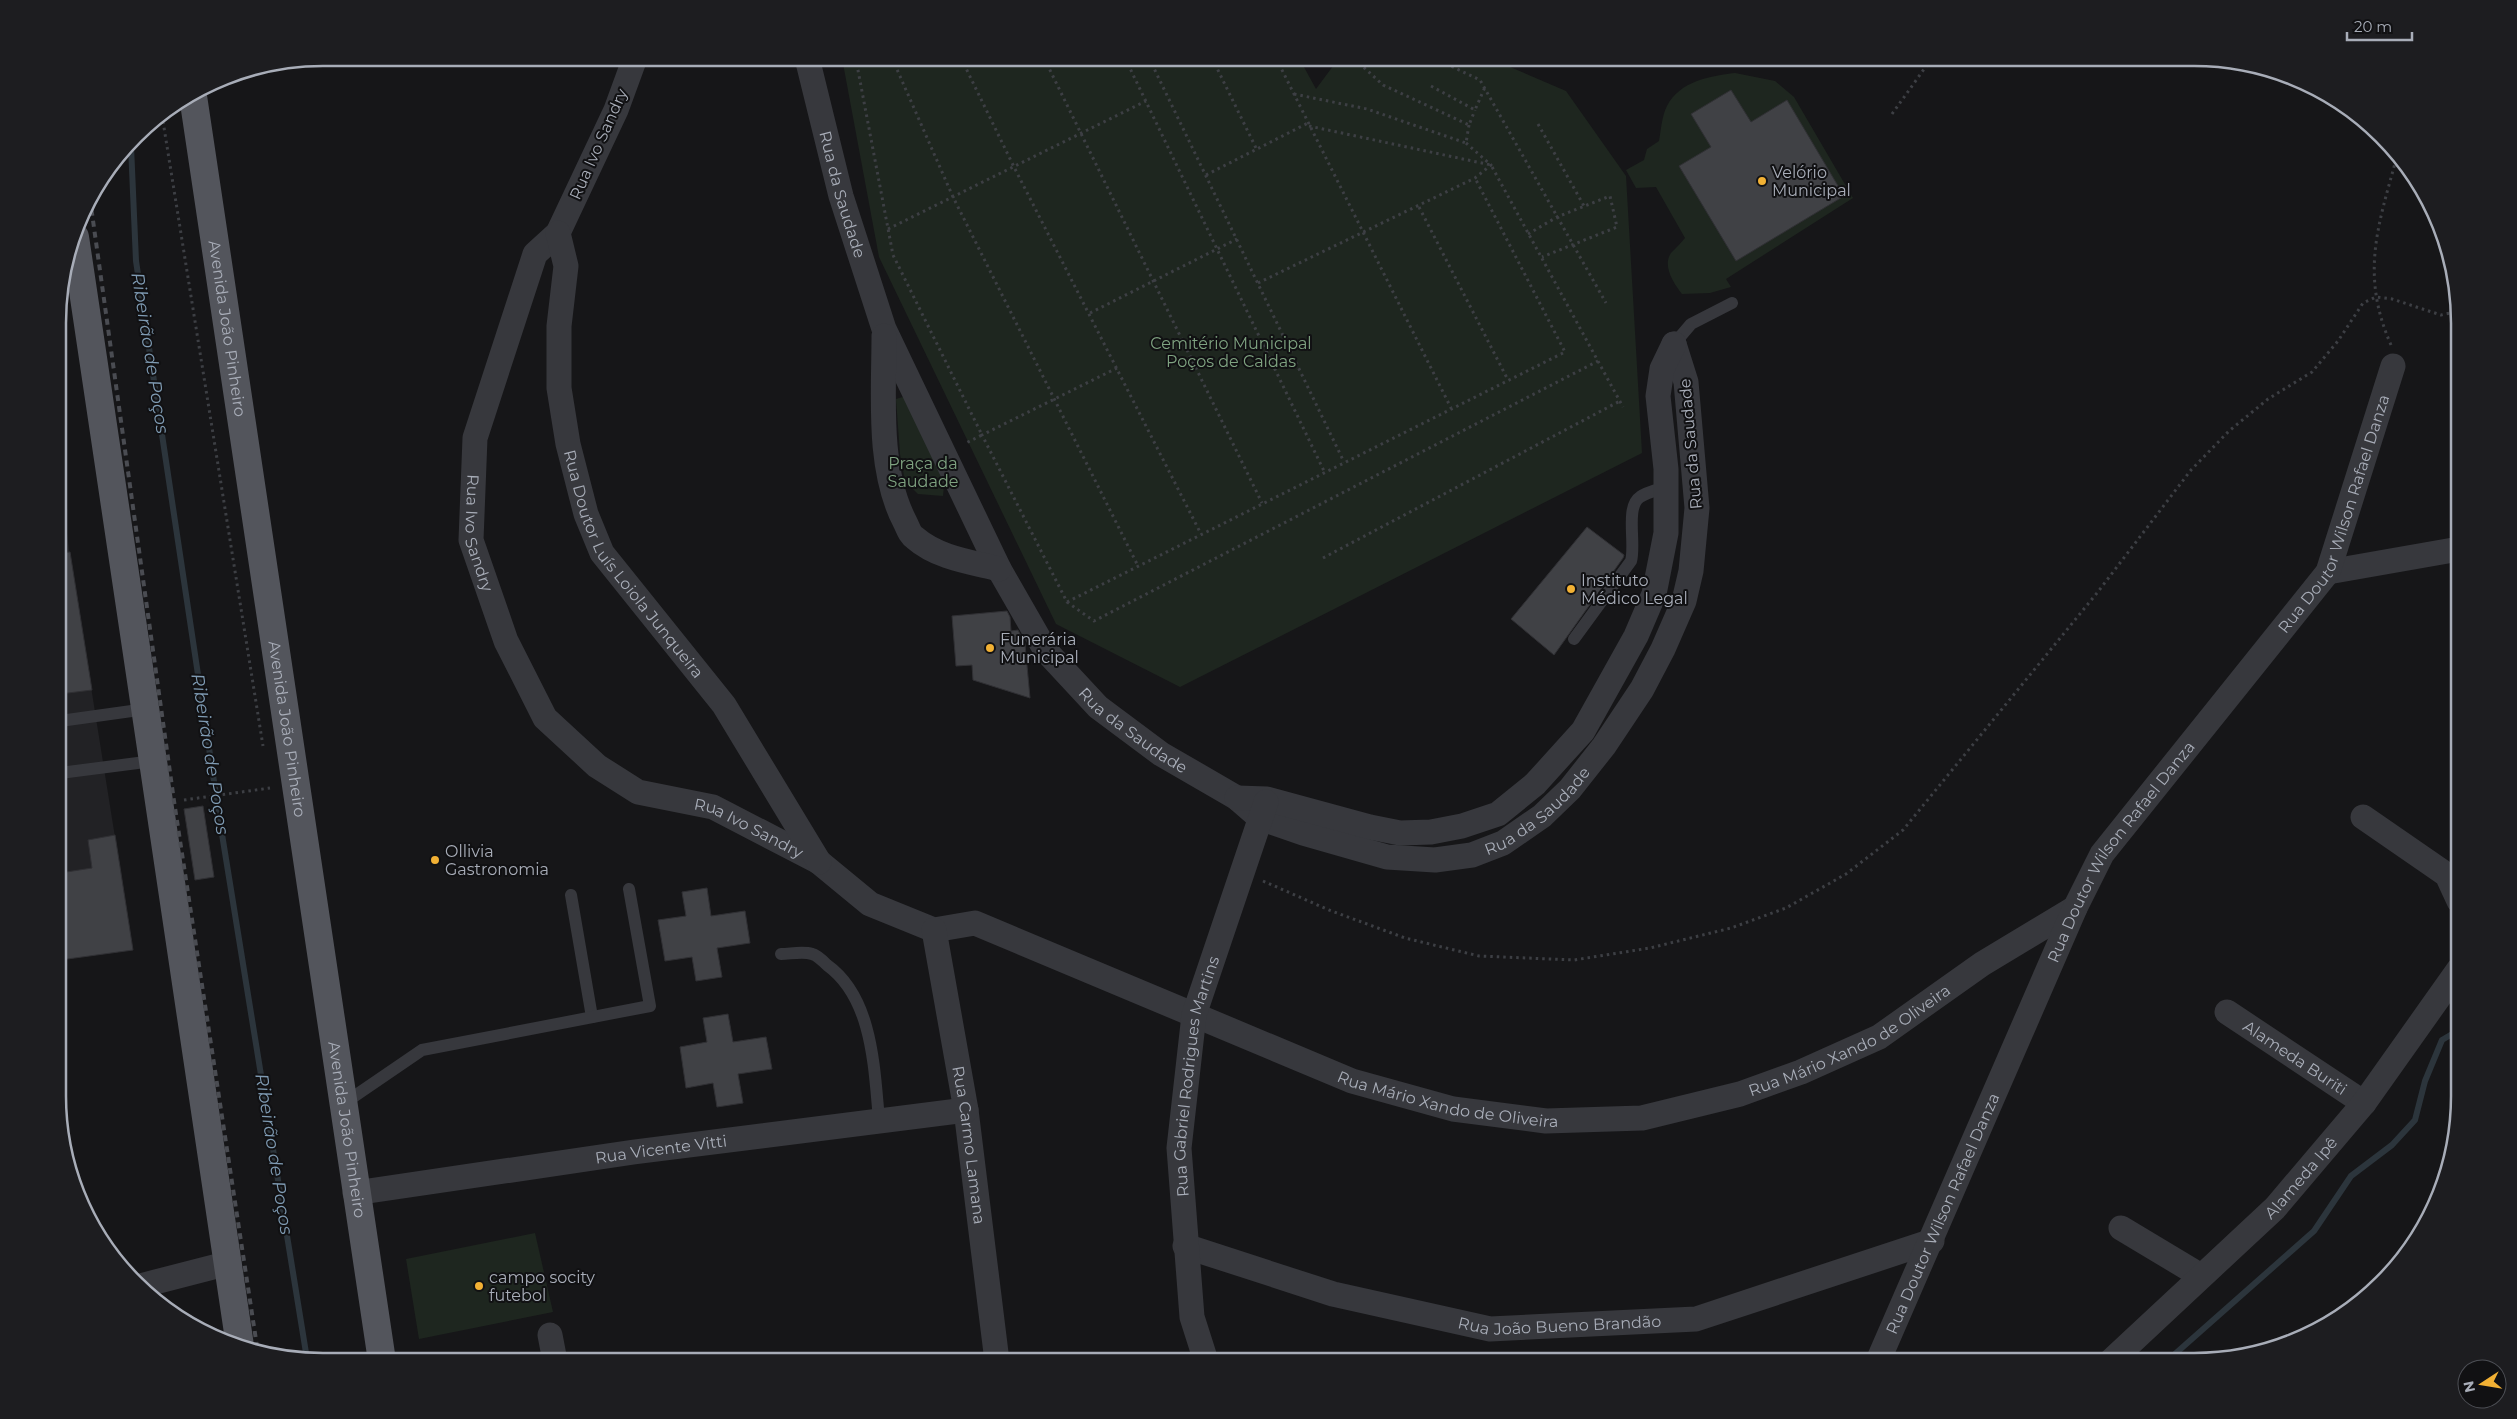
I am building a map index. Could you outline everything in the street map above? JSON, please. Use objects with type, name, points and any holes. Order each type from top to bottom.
[{"type":"main road","name":"Avenida João Pinheiro","points":[[194,102],[381,1353]]},
{"type":"main road","points":[[78,248],[239,1338]]},
{"type":"street","name":"Rua Ivo Sandry","points":[[632,66],[616,110],[558,233],[535,254],[474,438],[471,540],[506,641],[545,718],[597,766],[638,792],[714,808],[819,862]]},
{"type":"street","name":"Rua da Saudade","points":[[809,66],[841,196],[884,329],[999,569],[1046,651],[1098,707],[1161,754],[1237,798],[1331,842],[1387,858],[1434,860],[1472,855],[1503,844],[1542,816],[1570,790],[1604,746],[1642,690],[1684,601],[1691,571],[1697,508],[1673,385],[1662,369],[1674,344]]},
{"type":"street","name":"Rua Doutor Luís Loiola Junqueira","points":[[558,233],[566,266],[559,326],[559,388],[568,444],[586,514],[602,553],[724,705],[819,862]]},
{"type":"street","name":"Rua da Saudade","points":[[884,329],[884,404],[888,469],[898,508],[912,537],[934,552],[999,569]]},
{"type":"street","name":"Rua Doutor Wilson Rafael Danza","points":[[1882,1353],[2075,908],[2102,854],[2328,572],[2393,366]]},
{"type":"street","name":"Rua da Saudade","points":[[1264,809],[1400,832],[1431,832],[1462,826],[1498,814],[1528,790],[1583,732],[1636,636],[1654,594],[1666,533],[1666,487],[1673,385]]},
{"type":"street","points":[[2328,572],[2451,550]]},
{"type":"street","name":"Rua Gabriel Rodrigues Martins","points":[[1203,1353],[1192,1317],[1185,1246],[1179,1148],[1194,1015],[1264,809]]},
{"type":"street","points":[[2363,817],[2447,875],[2451,884]]},
{"type":"street","points":[[819,862],[870,904],[934,930]]},
{"type":"street","name":"Rua Mário Xando de Oliveira","points":[[934,930],[975,923],[1352,1081],[1453,1109],[1546,1121],[1642,1118],[1740,1094],[1801,1072],[1879,1036],[1982,964],[2075,908]]},
{"type":"street","name":"Rua Carmo Lamana","points":[[934,930],[966,1110],[996,1353]]},
{"type":"street","name":"Alameda Ipê","points":[[2119,1353],[2275,1208],[2364,1103],[2451,980]]},
{"type":"street","name":"Alameda Buriti","points":[[2227,1012],[2364,1103]]},
{"type":"street","name":"Rua Vicente Vitti","points":[[356,1193],[634,1152],[879,1119],[966,1110]]},
{"type":"street","points":[[2121,1228],[2201,1276]]},
{"type":"street","name":"Rua João Bueno Brandão","points":[[1185,1246],[1333,1294],[1490,1329],[1696,1319],[1932,1240]]},
{"type":"street","points":[[149,1284],[229,1263]]},
{"type":"street","points":[[550,1335],[553,1353]]},
{"type":"lane","points":[[1674,344],[1691,324],[1732,303]]},
{"type":"lane","points":[[1574,639],[1631,561],[1633,553],[1632,513],[1634,502],[1644,494],[1666,487]]},
{"type":"lane","points":[[66,720],[146,709]]},
{"type":"lane","points":[[66,772],[153,761]]},
{"type":"lane","points":[[343,1104],[422,1050],[650,1006],[629,889]]},
{"type":"lane","points":[[571,895],[592,1017]]},
{"type":"lane","points":[[781,954],[812,954],[837,972],[854,994],[865,1027],[874,1070],[879,1119]]},
{"type":"path","points":[[857,66],[893,255],[1067,602],[1094,620],[1598,361]]},
{"type":"path","points":[[896,66],[954,197],[1138,566]]},
{"type":"path","points":[[965,66],[1202,534]]},
{"type":"path","points":[[1048,66],[1262,503]]},
{"type":"path","points":[[1129,66],[1324,471]]},
{"type":"path","points":[[1153,66],[1344,462]]},
{"type":"path","points":[[1216,66],[1256,148]]},
{"type":"path","points":[[1280,66],[1451,408]]},
{"type":"path","points":[[1362,66],[1383,85],[1469,125]]},
{"type":"path","points":[[1451,66],[1480,80],[1485,87],[1606,303]]},
{"type":"path","points":[[1892,114],[1926,66]]},
{"type":"path","points":[[1431,86],[1475,110]]},
{"type":"path","points":[[1466,143],[1469,125],[1485,87]]},
{"type":"path","points":[[1294,94],[1367,109],[1466,143],[1491,165],[1623,408]]},
{"type":"path","points":[[888,229],[1146,102]]},
{"type":"path","points":[[163,122],[263,749]]},
{"type":"path","points":[[1206,175],[1256,148],[1309,124],[1491,165]]},
{"type":"path","points":[[1538,124],[1584,206]]},
{"type":"path","points":[[2393,366],[2396,356],[2380,318],[2376,297],[2374,248],[2379,216],[2395,163]]},
{"type":"path","points":[[1258,283],[1419,207],[1475,178],[1491,165]]},
{"type":"path","points":[[1067,602],[1324,471],[1565,352],[1475,178]]},
{"type":"path","points":[[1528,234],[1557,217],[1610,196],[1617,227],[1542,258]]},
{"type":"path","points":[[1419,207],[1508,380]]},
{"type":"path","points":[[1090,313],[1237,238]]},
{"type":"path","points":[[1242,871],[1328,910],[1405,938],[1479,956],[1574,960],[1640,950],[1731,928],[1786,908],[1846,874],[1903,830],[2097,593],[2192,470],[2229,431],[2268,399],[2312,372],[2338,341],[2363,303],[2376,297],[2392,300],[2441,316],[2450,313]]},
{"type":"path","points":[[943,453],[1118,368]]},
{"type":"path","points":[[1323,558],[1620,401]]},
{"type":"path","points":[[268,778],[271,798]]},
{"type":"path","points":[[174,802],[270,788]]},
{"type":"shaded area","points":[[66,525],[69,549],[133,950],[66,959]]},
{"type":"green space","name":"Cemitério Municipal Poços de Caldas","points":[[843,66],[1303,66],[1316,89],[1333,66],[1508,66],[1566,91],[1626,176],[1642,453],[1180,687],[1056,624],[879,257]]},
{"type":"green space","points":[[1735,73],[1775,81],[1794,97],[1853,198],[1726,279],[1731,287],[1710,293],[1682,294],[1670,275],[1668,263],[1671,253],[1685,238],[1656,187],[1636,188],[1626,170],[1644,160],[1647,149],[1659,141],[1665,110],[1680,91],[1696,81]]},
{"type":"green space","name":"Praça da Saudade","points":[[909,395],[945,474],[943,496],[918,494],[905,481],[900,454],[896,399]]},
{"type":"green space","name":"campo socity futebol","points":[[535,1233],[553,1312],[419,1339],[406,1259]]},
{"type":"building","name":"Velório Municipal","points":[[1731,90],[1751,122],[1787,100],[1844,196],[1736,261],[1679,166],[1711,147],[1691,114]]},
{"type":"building","name":"Instituto Médico Legal","points":[[1587,527],[1624,555],[1554,655],[1511,619]]},
{"type":"building","points":[[66,552],[70,552],[92,690],[66,693]]},
{"type":"building","name":"Funerária Municipal","points":[[1007,611],[1010,617],[1011,631],[1018,630],[1025,644],[1030,698],[973,680],[972,665],[956,666],[952,616]]},
{"type":"building","points":[[203,806],[214,877],[195,880],[184,809]]},
{"type":"building","points":[[115,835],[133,950],[66,959],[66,872],[92,868],[88,840]]},
{"type":"building","points":[[707,888],[711,916],[745,911],[750,943],[717,948],[722,977],[696,981],[692,957],[665,961],[658,920],[686,916],[682,892]]},
{"type":"building","points":[[728,1014],[733,1042],[766,1037],[772,1069],[738,1074],[743,1103],[717,1107],[713,1083],[686,1088],[680,1047],[707,1042],[703,1018]]},
{"type":"waterway","name":"Ribeirão de Poços","points":[[131,153],[136,261],[221,828],[306,1352]]},
{"type":"waterway","points":[[2176,1353],[2314,1231],[2351,1176],[2392,1145],[2415,1120],[2425,1081],[2442,1040],[2451,1035]]},
{"type":"railway","points":[[92,212],[174,801],[257,1344]]},
{"type":"place","name":"Velório Municipal","points":[[1762,181]]},
{"type":"place","name":"Instituto Médico Legal","points":[[1571,589]]},
{"type":"place","name":"Funerária Municipal","points":[[990,648]]},
{"type":"place","name":"Ollivia Gastronomia","points":[[435,860]]},
{"type":"place","name":"campo socity futebol","points":[[479,1286]]}]
